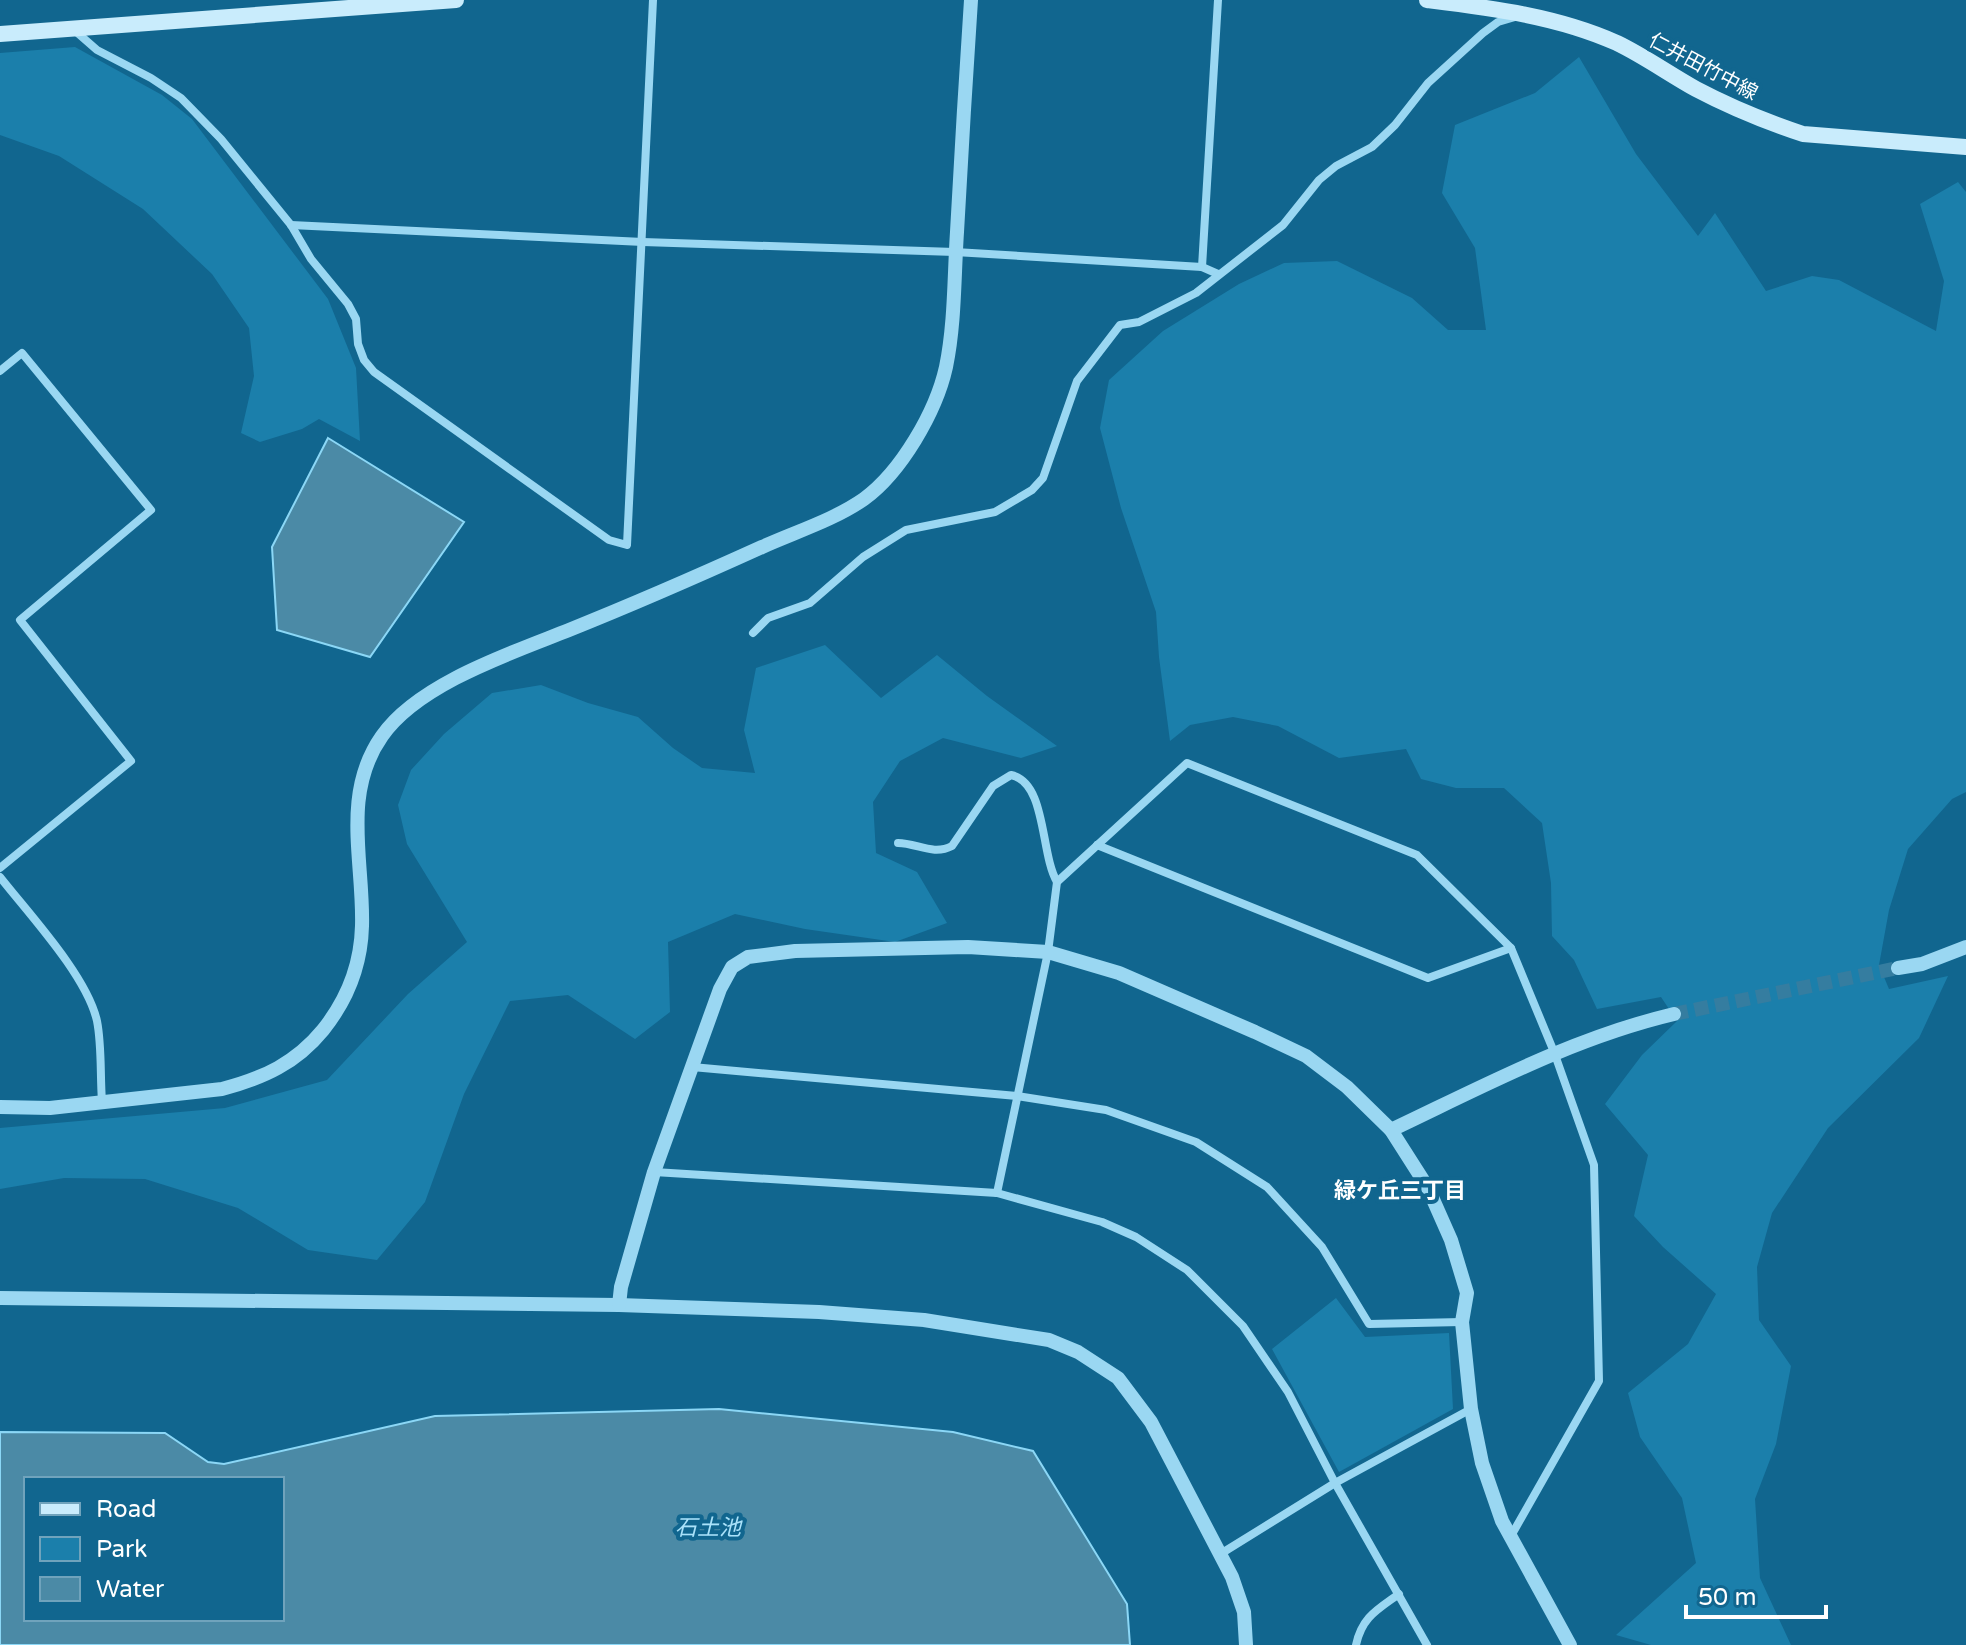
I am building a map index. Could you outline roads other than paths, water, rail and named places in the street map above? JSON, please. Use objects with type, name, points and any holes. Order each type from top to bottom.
[{"type":"main road","points":[[0,34],[456,0]]},
{"type":"main road","name":"仁井田竹中線","points":[[1427,0],[1524,14],[1573,27],[1618,44],[1699,91],[1803,134],[1966,147]]},
{"type":"street","points":[[73,29],[97,50],[151,78],[192,107],[291,225],[311,259],[348,304],[356,319],[358,344],[364,360],[374,372],[609,540],[627,545],[653,0]]},
{"type":"street","points":[[0,1107],[50,1108],[222,1089],[246,1083],[283,1067],[306,1050],[332,1019],[347,994],[357,962],[362,927],[356,811],[361,785],[369,758],[383,734],[401,716],[447,682],[825,519],[865,498],[883,480],[917,438],[945,370],[971,0]]},
{"type":"street","points":[[1202,267],[1218,0]]},
{"type":"street","points":[[753,633],[768,618],[810,603],[863,557],[906,530],[995,512],[1032,490],[1043,478],[1077,381],[1120,325],[1139,322],[1196,293],[1283,225],[1319,180],[1336,166],[1372,147],[1395,125],[1428,83],[1483,33],[1498,22],[1524,14]]},
{"type":"street","points":[[291,225],[643,242],[955,252],[1202,267],[1218,274]]},
{"type":"street","points":[[0,371],[22,353],[151,510],[20,620],[131,761],[0,868]]},
{"type":"street","points":[[1057,882],[1187,763],[1417,855],[1511,948],[1554,1052],[1594,1165],[1599,1381],[1511,1536]]},
{"type":"street","points":[[898,843],[942,851],[952,846],[993,786],[1011,775],[1025,780],[1031,788],[1049,868],[1057,882],[1048,952],[997,1193]]},
{"type":"street","points":[[1097,845],[1428,978],[1511,948]]},
{"type":"street","points":[[0,877],[86,993],[97,1020],[102,1101]]},
{"type":"street","points":[[619,1305],[621,1287],[654,1172],[691,1067],[732,967],[748,957],[795,951],[968,947],[1048,952],[1119,973],[1306,1056],[1347,1087],[1391,1130],[1428,1188],[1451,1240],[1467,1293],[1462,1322],[1471,1409],[1482,1463],[1502,1521],[1570,1645]]},
{"type":"street","points":[[1898,968],[1922,964],[1966,947]]},
{"type":"street","points":[[1391,1130],[1554,1052],[1624,1026],[1674,1014]]},
{"type":"street","points":[[691,1067],[1017,1096],[1106,1110],[1196,1142],[1267,1187],[1322,1247],[1369,1324],[1462,1322]]},
{"type":"street","points":[[654,1172],[997,1193],[1102,1222],[1136,1237],[1187,1270],[1243,1326],[1288,1392],[1335,1483],[1427,1645]]},
{"type":"street","points":[[0,1298],[619,1305],[819,1312],[924,1320],[1049,1340],[1078,1352],[1118,1378],[1136,1400],[1222,1553],[1244,1612],[1246,1645]]},
{"type":"street","points":[[1222,1553],[1335,1483],[1471,1409]]},
{"type":"street","points":[[1356,1645],[1359,1628],[1368,1617],[1399,1594]]},
{"type":"water","points":[[328,438],[464,522],[370,657],[277,630],[272,547]]},
{"type":"water","name":"石土池","points":[[719,1409],[953,1432],[1033,1451],[1127,1604],[1130,1645],[0,1645],[0,1432],[165,1433],[208,1462],[224,1464],[435,1416]]},
{"type":"tunnel","points":[[1674,1014],[1898,968]]},
{"type":"district","name":"緑ケ丘三丁目","points":[[1400,1191]]}]
